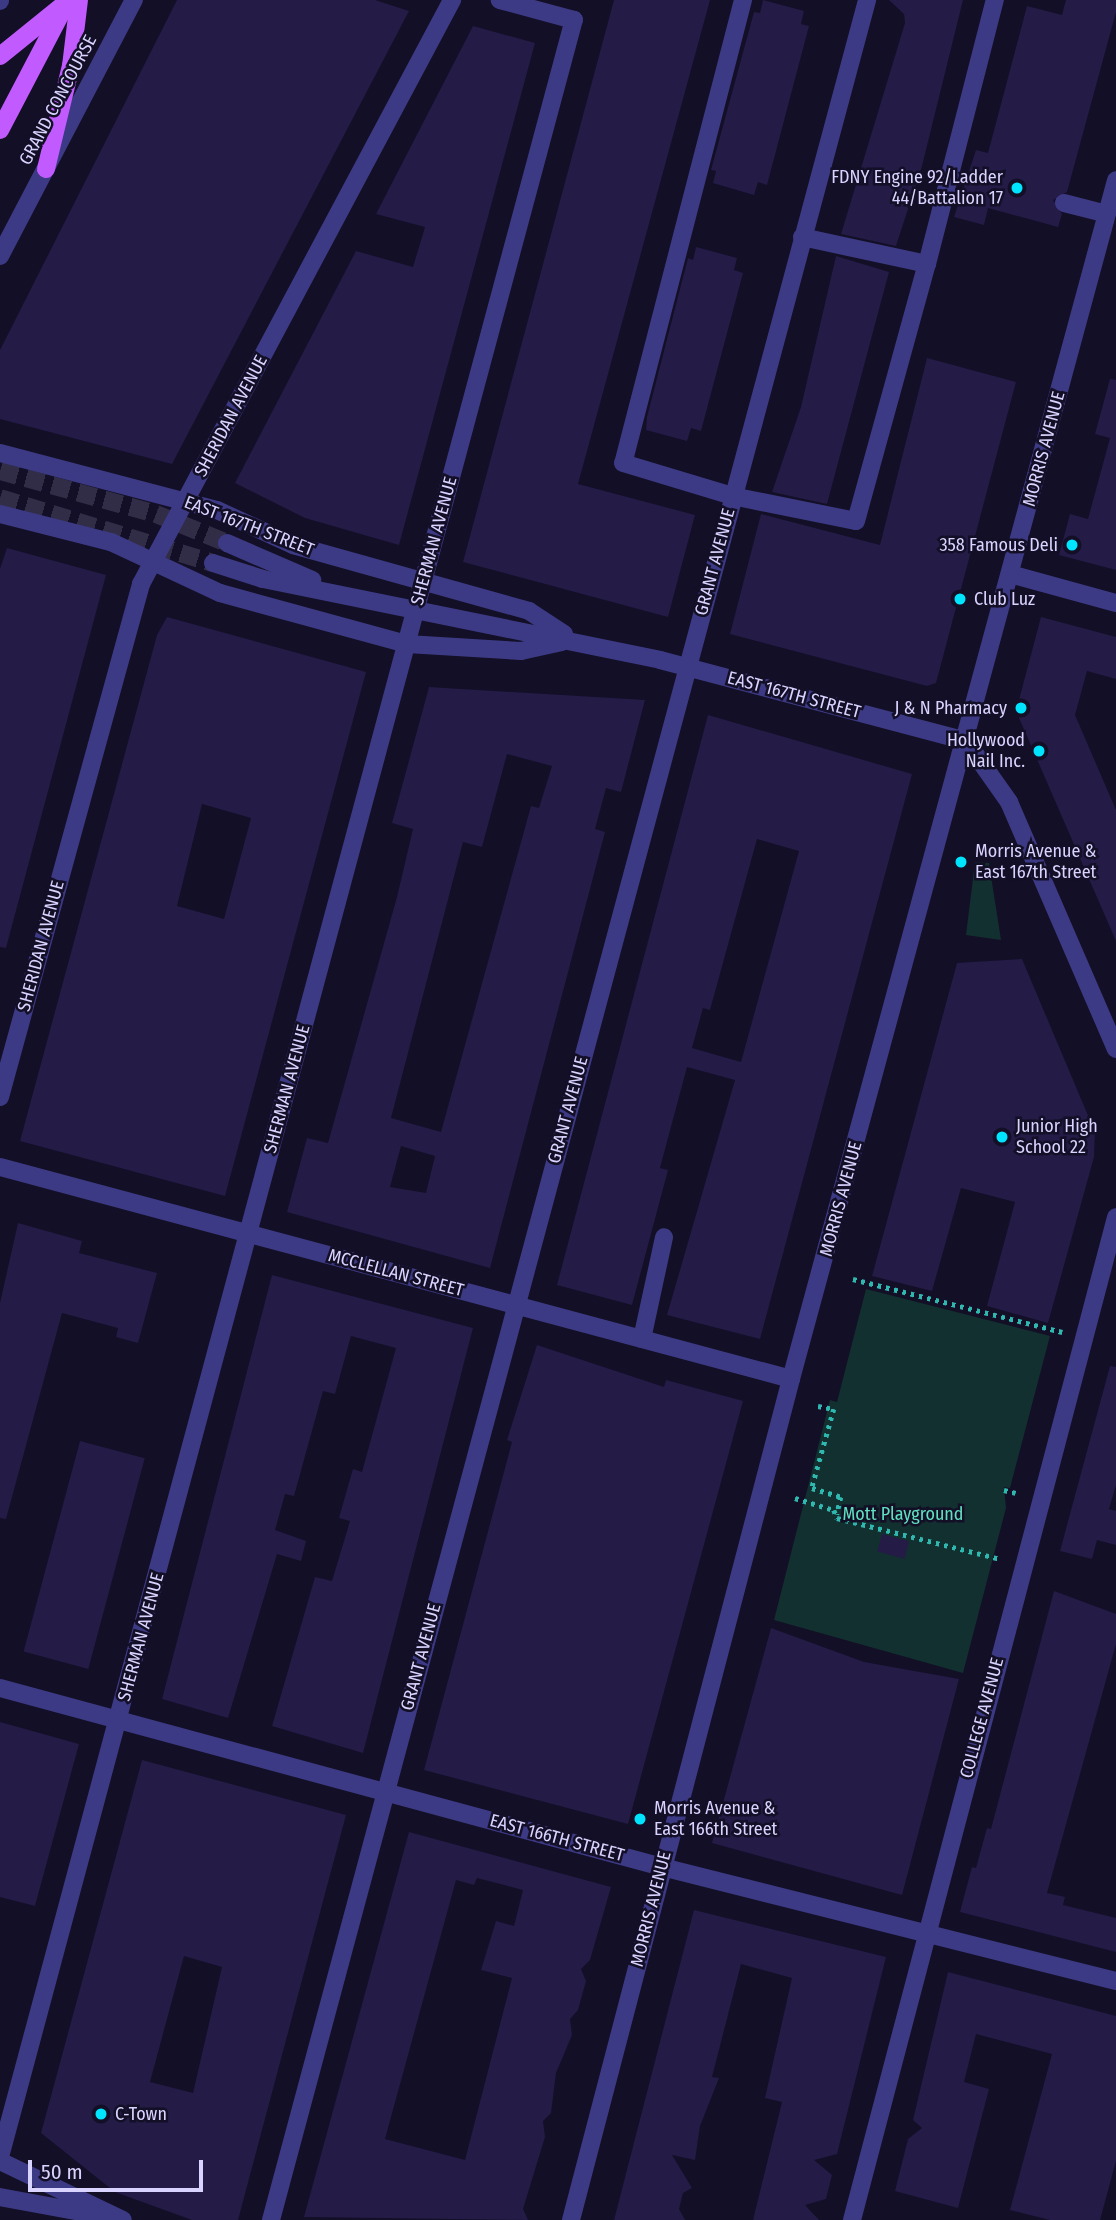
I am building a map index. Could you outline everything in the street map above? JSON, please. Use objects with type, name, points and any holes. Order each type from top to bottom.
[{"type":"main road","points":[[46,169],[71,66],[71,1]]},
{"type":"main road","points":[[0,56],[71,1]]},
{"type":"main road","points":[[0,130],[71,1]]},
{"type":"street","name":"GRAND CONCOURSE","points":[[0,256],[134,0]]},
{"type":"street","name":"SHERIDAN AVENUE","points":[[0,1097],[132,606],[152,562],[452,0]]},
{"type":"street","name":"SHERMAN AVENUE","points":[[0,2159],[574,20],[500,0]]},
{"type":"street","points":[[743,0],[623,463],[732,496],[856,521],[927,264],[995,0]]},
{"type":"street","name":"GRANT AVENUE","points":[[271,2220],[867,0]]},
{"type":"street","name":"MORRIS AVENUE","points":[[572,2220],[791,1379],[1116,180]]},
{"type":"street","points":[[1064,203],[1107,214]]},
{"type":"street","points":[[802,237],[927,264]]},
{"type":"street","name":"EAST 167TH STREET","points":[[0,453],[186,500],[293,545],[529,611],[572,640]]},
{"type":"street","name":"EAST 167TH STREET","points":[[0,514],[111,542],[220,593],[407,644],[522,651],[572,640]]},
{"type":"street","name":"EAST 167TH STREET","points":[[227,543],[337,591]]},
{"type":"street","name":"EAST 167TH STREET","points":[[213,563],[263,579],[337,591],[415,610],[572,640],[686,667],[966,741]]},
{"type":"street","points":[[1010,574],[1116,603]]},
{"type":"street","points":[[966,741],[1009,802],[1116,1049]]},
{"type":"street","name":"MCCLELLAN STREET","points":[[0,1167],[791,1379]]},
{"type":"street","name":"COLLEGE AVENUE","points":[[852,2220],[925,1933],[1116,1217]]},
{"type":"street","points":[[642,1339],[664,1237]]},
{"type":"street","name":"EAST 166TH STREET","points":[[0,1688],[662,1867],[1116,1981]]},
{"type":"street","points":[[0,2159],[122,2220]]},
{"type":"street","points":[[0,2197],[122,2220]]},
{"type":"path","points":[[853,1279],[1062,1332]]},
{"type":"path","points":[[818,1405],[834,1409],[812,1488],[841,1497],[836,1518]]},
{"type":"path","points":[[1004,1490],[1016,1493]]},
{"type":"path","points":[[795,1498],[834,1510],[836,1518]]},
{"type":"path","points":[[836,1518],[1000,1559]]},
{"type":"green space","points":[[975,862],[989,863],[1001,940],[966,935]]},
{"type":"green space","name":"Mott Playground","points":[[866,1289],[1050,1336],[1010,1488],[1004,1487],[1006,1508],[963,1673],[774,1620],[830,1400],[837,1402]]},
{"type":"building","points":[[177,0],[375,0],[409,11],[172,464],[0,419],[0,350]]},
{"type":"building","points":[[614,0],[710,0],[578,484],[695,515],[668,617],[463,562]]},
{"type":"building","points":[[763,0],[804,11],[801,24],[809,26],[767,185],[758,182],[754,195],[713,183],[716,171],[711,170],[754,12],[760,13]]},
{"type":"building","points":[[889,0],[963,0],[922,166],[896,246],[841,234],[905,23],[904,14]]},
{"type":"building","points":[[1066,0],[1116,0],[1116,12],[1067,192],[1053,200],[1062,214],[1058,227],[988,208],[984,225],[954,217],[976,150],[988,153],[1027,6],[1062,15]]},
{"type":"building","points":[[473,26],[535,43],[399,545],[305,518],[235,483],[356,251],[413,267],[425,227],[376,214]]},
{"type":"building","points":[[696,247],[737,258],[734,270],[743,273],[701,431],[691,428],[687,441],[646,430],[647,417],[688,258],[693,260]]},
{"type":"building","points":[[836,256],[889,272],[827,504],[772,492],[801,407]]},
{"type":"building","points":[[927,358],[1016,382],[936,683],[927,686],[730,634],[761,514],[880,545]]},
{"type":"building","points":[[1110,379],[1116,380],[1116,570],[1059,555],[1070,514],[1088,519],[1110,438],[1095,434]]},
{"type":"building","points":[[7,548],[106,575],[6,948],[0,947],[0,569]]},
{"type":"building","points":[[167,617],[366,672],[225,1196],[20,1141],[157,635]],"holes":[[[202,804],[251,818],[224,919],[177,906]]]},
{"type":"building","points":[[1041,617],[1116,637],[1116,679],[1087,671],[1075,715],[1116,810],[1116,941],[1016,711]]},
{"type":"building","points":[[429,687],[645,700],[621,792],[606,788],[595,829],[605,832],[490,1268],[287,1212],[307,1138],[328,1143],[397,897],[413,829],[392,823]],"holes":[[[507,754],[552,766],[539,808],[531,806],[441,1132],[391,1118],[463,842],[482,847]],[[401,1146],[435,1156],[426,1193],[390,1187]]]},
{"type":"building","points":[[708,715],[912,774],[760,1339],[667,1315],[735,1080],[687,1067],[660,1168],[668,1170],[632,1305],[557,1285]],"holes":[[[757,839],[799,851],[741,1062],[692,1048],[703,1008],[710,1010]]]},
{"type":"building","name":"Junior High School 22","points":[[1022,959],[1095,1132],[1094,1157],[1048,1323],[987,1306],[1015,1202],[961,1188],[932,1291],[872,1276],[957,963]]},
{"type":"building","points":[[18,1223],[82,1241],[79,1253],[157,1273],[138,1343],[116,1337],[118,1328],[62,1313],[6,1519],[0,1518],[0,1303]]},
{"type":"building","points":[[272,1275],[473,1328],[363,1753],[272,1726],[315,1577],[332,1581],[350,1521],[339,1518],[353,1469],[362,1472],[396,1348],[351,1336],[335,1394],[323,1391],[294,1496],[285,1494],[275,1530],[306,1541],[301,1561],[277,1554],[228,1718],[162,1699]]},
{"type":"building","points":[[537,1345],[664,1387],[666,1380],[743,1401],[628,1824],[424,1770],[512,1442],[507,1440]]},
{"type":"building","points":[[1110,1366],[1116,1367],[1116,1485],[1109,1509],[1116,1511],[1116,1545],[1097,1540],[1092,1559],[1060,1551]]},
{"type":"building","points":[[80,1441],[145,1458],[88,1669],[24,1652]]},
{"type":"building","points":[[882,1534],[909,1541],[904,1559],[877,1551]]},
{"type":"building","points":[[1054,1591],[1116,1614],[1116,1644],[1047,1893],[1065,1897],[1063,1905],[1116,1918],[1116,1952],[960,1912],[972,1867],[976,1868],[987,1828],[991,1829]]},
{"type":"building","points":[[771,1628],[864,1662],[959,1679],[902,1895],[712,1843]]},
{"type":"building","points":[[0,1722],[79,1744],[35,1906],[0,1897]]},
{"type":"building","points":[[142,1760],[346,1815],[238,2220],[192,2220],[115,2192],[41,2133]],"holes":[[[184,1956],[222,1967],[193,2093],[150,2082]]]},
{"type":"building","points":[[409,1832],[611,1887],[590,1960],[581,1969],[586,1981],[578,2010],[570,2019],[572,2035],[556,2073],[551,2113],[543,2121],[545,2137],[523,2209],[528,2220],[304,2217]],"holes":[[[477,1878],[523,1890],[514,1926],[496,1921],[481,1970],[512,1978],[465,2160],[385,2139],[456,1880],[474,1885]]]},
{"type":"building","points":[[694,1910],[886,1957],[837,2154],[814,2160],[832,2175],[826,2199],[805,2205],[819,2220],[753,2220],[782,2102],[765,2098],[792,1978],[741,1964],[712,2077],[719,2078],[700,2126],[695,2160],[672,2155],[692,2188],[683,2193],[679,2209],[685,2220],[614,2220]]},
{"type":"building","points":[[948,1972],[1116,2016],[1116,2161],[1100,2220],[1050,2220],[1010,2210],[1052,2054],[976,2034],[964,2082],[989,2089],[958,2208],[895,2191],[908,2139],[922,2128],[913,2120]]},
{"type":"tunnel","points":[[0,471],[156,514],[227,543]]},
{"type":"tunnel","points":[[0,498],[213,563]]},
{"type":"place","name":"FDNY Engine 92/Ladder 44/Battalion 17","points":[[1017,188]]},
{"type":"place","name":"358 Famous Deli","points":[[1072,545]]},
{"type":"place","name":"Club Luz","points":[[960,599]]},
{"type":"place","name":"J & N Pharmacy","points":[[1021,708]]},
{"type":"place","name":"Hollywood Nail Inc.","points":[[1039,751]]},
{"type":"place","name":"Morris Avenue & East 167th Street","points":[[961,862]]},
{"type":"place","name":"Junior High School 22","points":[[1002,1137]]},
{"type":"place","name":"Morris Avenue & East 166th Street","points":[[640,1819]]},
{"type":"place","name":"C-Town","points":[[101,2114]]}]
